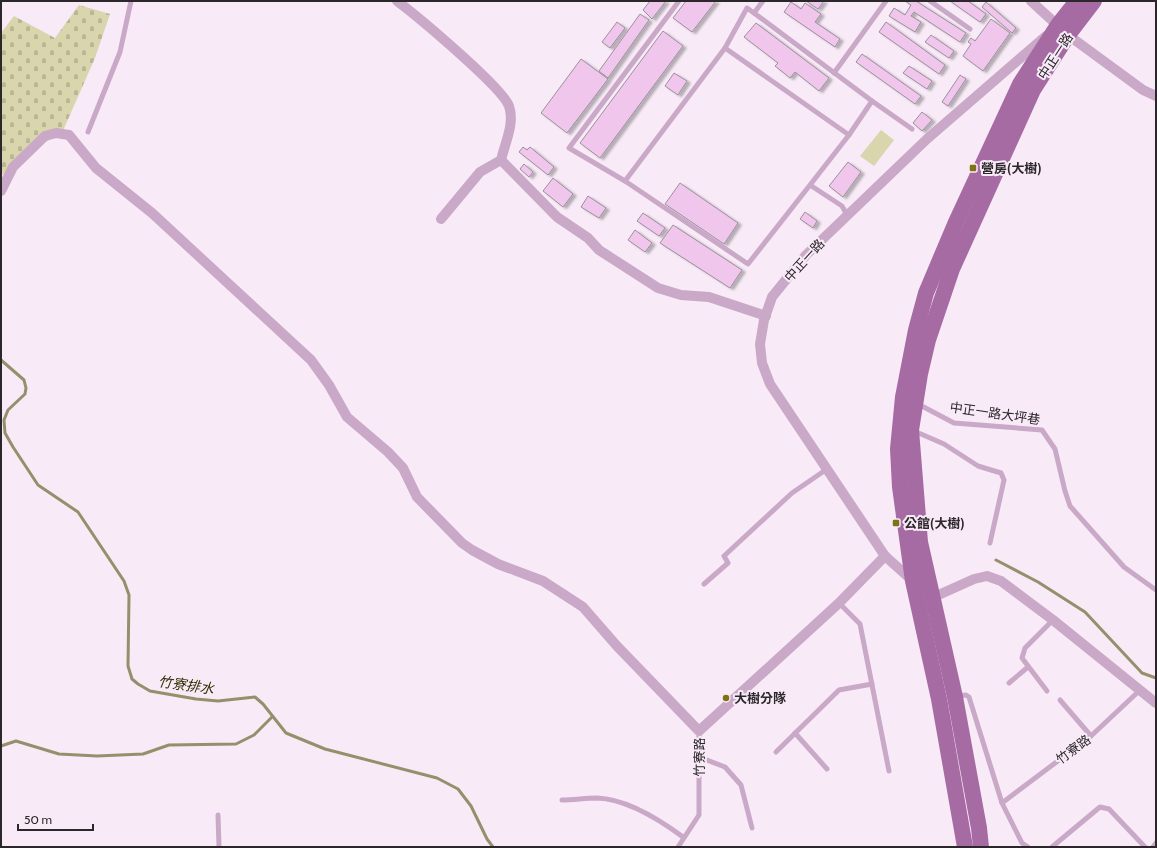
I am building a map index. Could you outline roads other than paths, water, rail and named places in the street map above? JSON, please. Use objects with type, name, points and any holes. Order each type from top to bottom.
[{"type":"main road","name":"中正一路","points":[[934,597],[920,542],[911,430],[928,340],[952,269],[1033,90],[1076,1]]},
{"type":"main road","name":"中正一路","points":[[913,581],[900,487],[898,449],[902,397],[916,330],[926,293],[956,222],[1020,84],[1063,30],[1094,1]]},
{"type":"main road","points":[[913,581],[947,698],[979,828],[981,847]]},
{"type":"main road","points":[[934,597],[965,847]]},
{"type":"street","points":[[397,1],[495,86],[505,98],[509,106],[511,121],[501,160],[480,172],[441,219]]},
{"type":"street","name":"中正一路","points":[[885,556],[770,384],[762,363],[760,344],[766,316],[772,297],[806,255],[847,215],[927,139],[1063,30],[1030,1]]},
{"type":"street","points":[[1063,30],[1143,90],[1156,96]]},
{"type":"street","points":[[1,191],[13,167],[45,136],[56,133],[69,135],[96,168],[152,213],[311,360],[329,385],[347,417],[388,452],[403,468],[417,497],[462,543],[498,564],[543,581],[583,607],[616,645],[699,731]]},
{"type":"street","points":[[501,160],[557,217],[588,238],[599,250],[658,288],[681,295],[709,297],[766,316]]},
{"type":"street","points":[[885,556],[913,581],[934,597],[974,579],[987,576],[1001,581],[1053,620],[1139,691],[1156,703]]},
{"type":"street","name":"竹寮路","points":[[699,731],[839,603],[885,556]]},
{"type":"lane","points":[[88,132],[120,52],[131,1]]},
{"type":"lane","points":[[679,1],[569,148],[625,181],[748,264],[849,135],[872,101]]},
{"type":"lane","points":[[754,12],[763,1]]},
{"type":"lane","points":[[834,73],[886,1]]},
{"type":"lane","points":[[930,1],[970,29]]},
{"type":"lane","points":[[625,181],[724,48],[747,8],[912,129]]},
{"type":"lane","points":[[724,48],[849,135]]},
{"type":"lane","points":[[810,184],[842,206],[847,215]]},
{"type":"lane","name":"中正一路大坪巷","points":[[915,403],[944,419],[954,422],[1042,430],[1055,448],[1064,491],[1070,506],[1124,567],[1156,590]]},
{"type":"lane","points":[[911,430],[944,444],[978,466],[1001,473],[1004,480],[990,543]]},
{"type":"lane","points":[[704,584],[728,563],[724,556],[792,493],[827,469]]},
{"type":"lane","points":[[839,603],[860,624],[889,771]]},
{"type":"lane","points":[[1047,691],[1022,658],[1025,648],[1053,620]]},
{"type":"lane","points":[[1008,683],[1028,667]]},
{"type":"lane","points":[[776,752],[839,690],[872,684]]},
{"type":"lane","name":"竹寮路","points":[[1002,803],[1091,736],[1139,691]]},
{"type":"lane","points":[[947,698],[966,695],[969,697],[1002,803],[1022,843],[1028,847]]},
{"type":"lane","points":[[1060,700],[1091,736]]},
{"type":"lane","name":"竹寮路","points":[[678,847],[683,837],[699,815],[699,731]]},
{"type":"lane","points":[[795,733],[827,769]]},
{"type":"lane","points":[[699,757],[725,767],[741,785],[752,828]]},
{"type":"lane","points":[[562,800],[598,798],[621,804],[646,813],[662,821],[683,837]]},
{"type":"lane","points":[[1052,847],[1100,807],[1109,809],[1145,847]]},
{"type":"lane","points":[[218,815],[219,847]]},
{"type":"lane","points":[[1153,847],[1156,843]]},
{"type":"waterway","name":"竹寮排水","points":[[1,360],[24,380],[26,388],[25,394],[8,410],[4,420],[5,433],[38,485],[78,512],[124,581],[129,595],[128,666],[132,679],[150,691],[196,699],[218,701],[255,697],[263,704],[286,733],[325,749],[437,778],[458,789],[471,806],[487,839],[493,847]]},
{"type":"waterway","points":[[996,560],[1038,582],[1085,612],[1142,673],[1156,678]]},
{"type":"waterway","points":[[1,746],[16,741],[59,754],[97,756],[143,754],[169,745],[236,744],[254,735],[272,717]]},
{"type":"place","name":"營房(大樹)","points":[[973,168]]},
{"type":"place","name":"公館(大樹)","points":[[896,523]]},
{"type":"place","name":"大樹分隊","points":[[726,698]]}]
